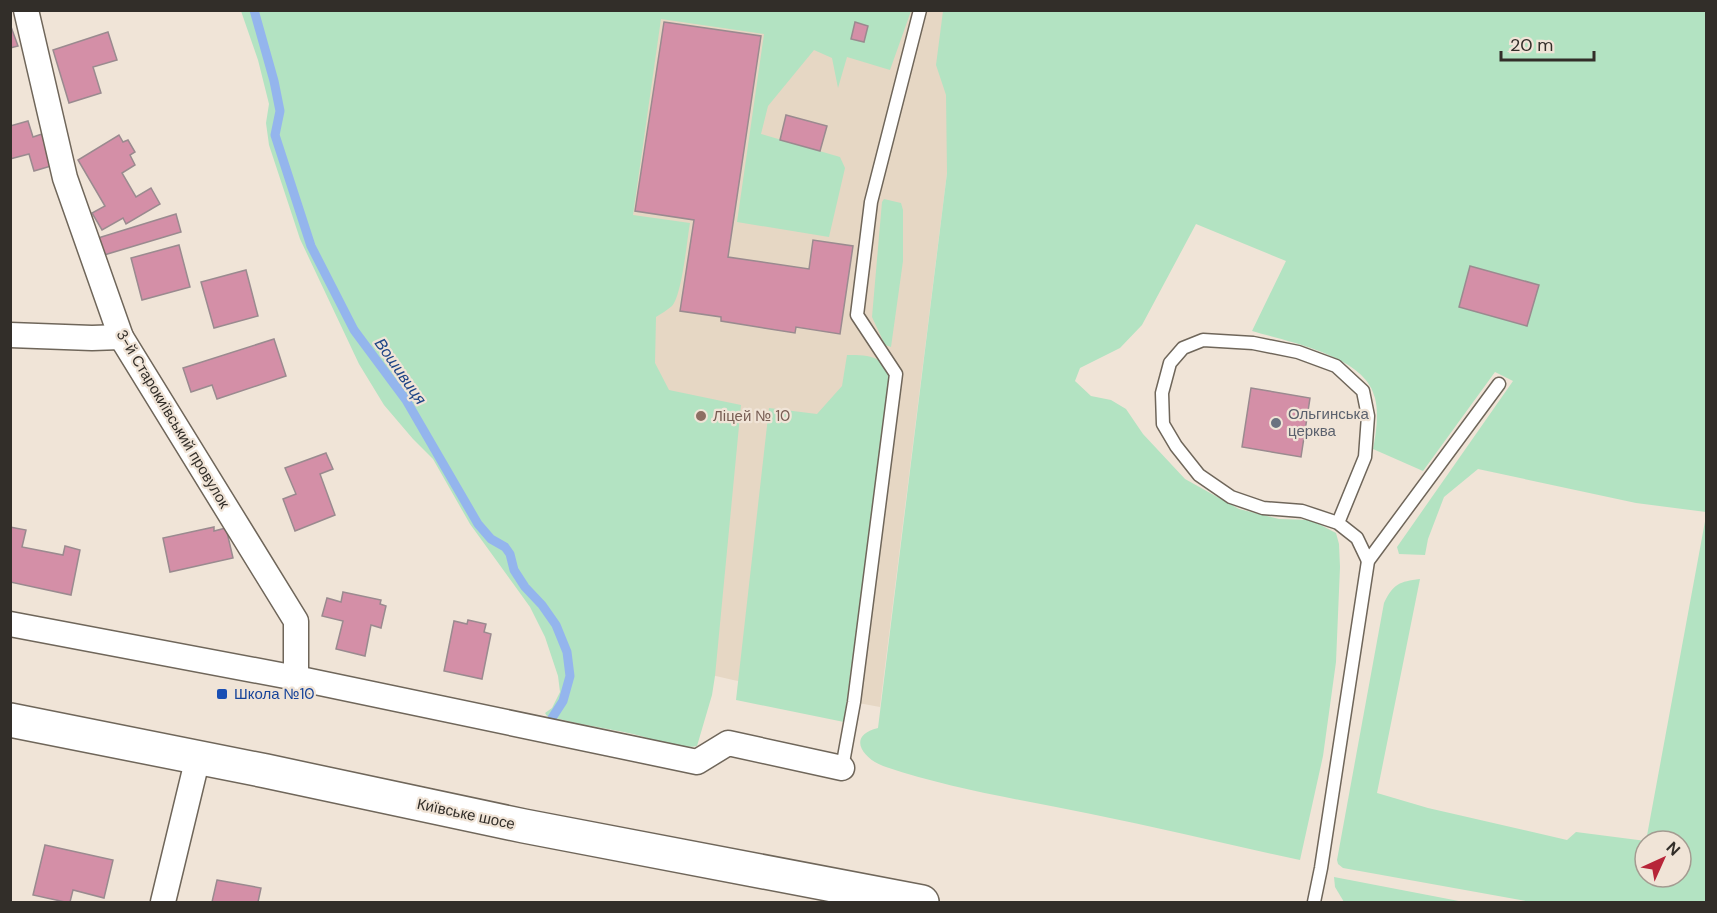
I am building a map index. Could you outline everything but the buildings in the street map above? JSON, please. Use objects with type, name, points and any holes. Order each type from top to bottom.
[{"type":"main road","name":"Київське шосе","points":[[10,720],[524,826],[922,903]]},
{"type":"street","name":"3-й Старокиївський провулок","points":[[26,10],[65,178],[121,337],[296,621],[296,678]]},
{"type":"street","points":[[10,336],[121,337]]},
{"type":"street","points":[[10,624],[296,678],[697,762],[728,743],[842,768]]},
{"type":"street","points":[[163,903],[198,757]]},
{"type":"lane","points":[[842,768],[855,690],[896,374],[858,315],[872,202],[920,10]]},
{"type":"lane","points":[[1338,523],[1365,457],[1368,416],[1363,391],[1336,366],[1298,352],[1253,343],[1203,340],[1183,348],[1170,363],[1162,393],[1163,424],[1176,446],[1199,475],[1231,497],[1263,508],[1302,511],[1338,523],[1357,538],[1368,561]]},
{"type":"lane","points":[[1314,903],[1368,561],[1499,384]]},
{"type":"shaded area","name":"Ліцей № 10","points":[[309,11],[965,11],[880,707],[733,680],[621,654]]},
{"type":"green space","points":[[241,11],[911,11],[890,70],[847,57],[838,88],[832,58],[814,50],[768,106],[761,134],[840,157],[845,168],[829,237],[737,222],[764,34],[661,19],[633,215],[690,223],[676,300],[672,306],[656,317],[655,363],[669,390],[741,405],[715,676],[712,695],[697,746],[681,747],[633,734],[558,719],[547,716],[545,713],[552,708],[560,692],[558,676],[545,637],[530,607],[470,524],[433,459],[384,405],[359,364],[300,239],[269,145],[266,123],[269,104],[258,60]]},
{"type":"green space","points":[[943,11],[1706,11],[1706,512],[1636,503],[1478,469],[1444,497],[1428,539],[1425,555],[1399,554],[1397,547],[1513,381],[1495,372],[1423,471],[1373,449],[1377,417],[1375,398],[1369,384],[1357,371],[1324,353],[1252,331],[1286,261],[1196,224],[1142,325],[1120,348],[1080,368],[1075,381],[1091,396],[1111,400],[1126,409],[1143,434],[1185,479],[1239,509],[1279,519],[1311,520],[1336,533],[1340,567],[1336,662],[1323,756],[1300,860],[936,782],[878,764],[861,748],[862,736],[878,728],[947,173],[946,95],[936,65]]},
{"type":"green space","points":[[884,199],[901,203],[903,210],[903,261],[891,347],[885,345],[872,317]]},
{"type":"green space","points":[[847,355],[870,357],[882,362],[886,367],[889,383],[844,722],[736,700],[769,408],[817,414],[842,386]]},
{"type":"green space","points":[[1706,516],[1706,902],[1531,902],[1343,868],[1338,864],[1384,603],[1394,587],[1420,579],[1377,793],[1428,808],[1567,840],[1576,832],[1633,839],[1633,889],[1693,889],[1693,829],[1648,829]]},
{"type":"green space","points":[[1334,877],[1464,902],[1344,902],[1335,887]]},
{"type":"waterway","name":"Вошивиця","points":[[254,10],[280,111],[275,135],[311,246],[354,330],[406,400],[478,524],[491,539],[505,547],[510,554],[514,570],[525,587],[556,625],[567,652],[570,676],[563,701],[552,718]]},
{"type":"place","name":"Ліцей № 10","points":[[701,416]]},
{"type":"place","name":"Ольгинська церква","points":[[1276,423]]},
{"type":"place","name":"Школа №10","points":[[222,694]]}]
